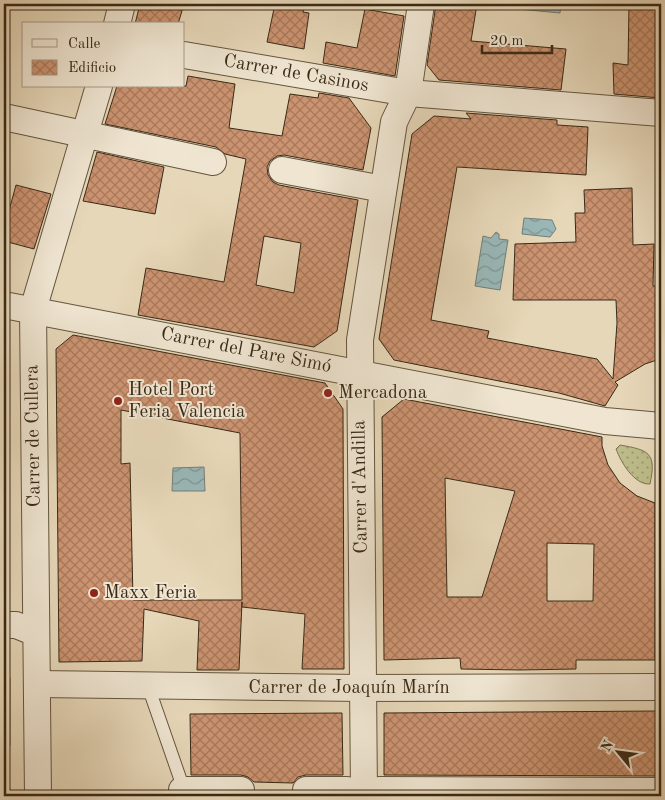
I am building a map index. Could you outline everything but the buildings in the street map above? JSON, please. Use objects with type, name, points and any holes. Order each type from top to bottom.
[{"type":"street","points":[[118,22],[122,4]]},
{"type":"street","name":"Carrer d'Andilla","points":[[363,792],[360,340],[394,122],[408,93],[421,4]]},
{"type":"street","name":"Carrer de Casinos","points":[[185,55],[408,93],[661,113]]},
{"type":"street","name":"Carrer de Cullera","points":[[38,796],[33,310],[98,88]]},
{"type":"street","points":[[4,117],[213,162]]},
{"type":"street","points":[[282,170],[383,189]]},
{"type":"street","name":"Carrer del Pare Simó","points":[[4,305],[605,421],[661,426]]},
{"type":"street","points":[[4,625],[16,625],[36,633]]},
{"type":"street","name":"Carrer de Joaquín Marín","points":[[37,684],[363,688],[661,687]]},
{"type":"street","points":[[182,793],[242,790]]},
{"type":"street","points":[[306,790],[363,792],[661,791]]},
{"type":"lane","points":[[148,686],[182,784],[182,793]]},
{"type":"shaded area","points":[[620,445],[644,451],[648,454],[652,465],[650,484],[639,481],[629,472],[616,449]]},
{"type":"shaded area","points":[[4,661],[10,678],[10,746],[4,748]]},
{"type":"water","points":[[516,4],[561,4],[560,13],[518,9]]},
{"type":"water","points":[[524,218],[552,220],[556,229],[550,237],[522,234]]},
{"type":"water","points":[[496,232],[499,234],[499,239],[508,240],[500,290],[475,286],[483,236],[491,238]]},
{"type":"water","points":[[204,467],[205,491],[172,491],[173,468]]},
{"type":"place","name":"Mercadona","points":[[328,393]]},
{"type":"place","name":"Hotel Port Feria Valencia","points":[[118,401]]},
{"type":"place","name":"Maxx Feria","points":[[94,593]]}]
